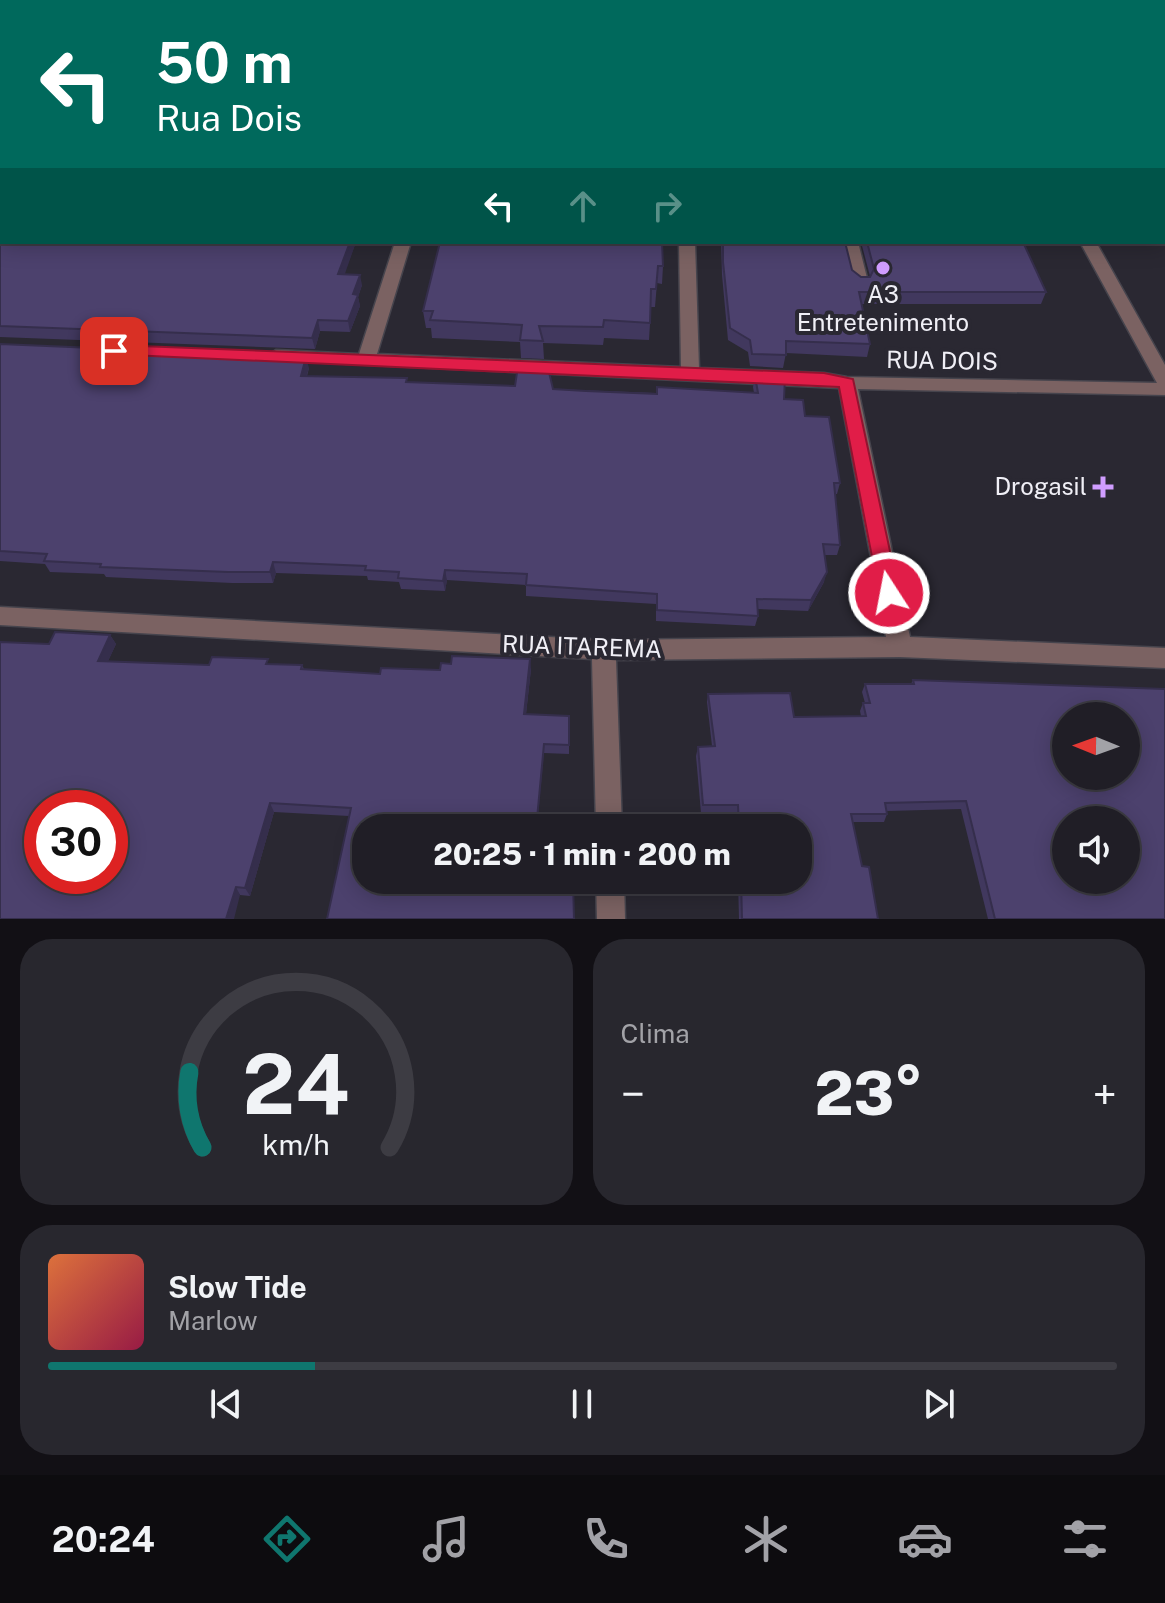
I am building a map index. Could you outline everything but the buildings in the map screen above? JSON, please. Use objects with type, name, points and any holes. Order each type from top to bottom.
[{"type":"street","points":[[366,359],[402,244]]},
{"type":"street","points":[[687,244],[690,373]]},
{"type":"street","points":[[850,244],[860,282]]},
{"type":"street","points":[[1089,244],[1164,380]]},
{"type":"street","name":"RUA DOIS","points":[[256,356],[824,379],[847,383],[1164,380]]},
{"type":"street","points":[[847,383],[900,647]]},
{"type":"street","name":"RUA ITAREMA","points":[[0,616],[604,650],[900,647],[1165,658]]},
{"type":"street","points":[[604,650],[609,814]]},
{"type":"street","points":[[610,894],[611,919]]},
{"type":"place","name":"A3 Entretenimento","points":[[883,268]]},
{"type":"place","name":"Drogasil","points":[[1103,487]]},
{"type":"route","points":[[114,351],[690,373],[824,379],[847,383],[889,593]]}]
